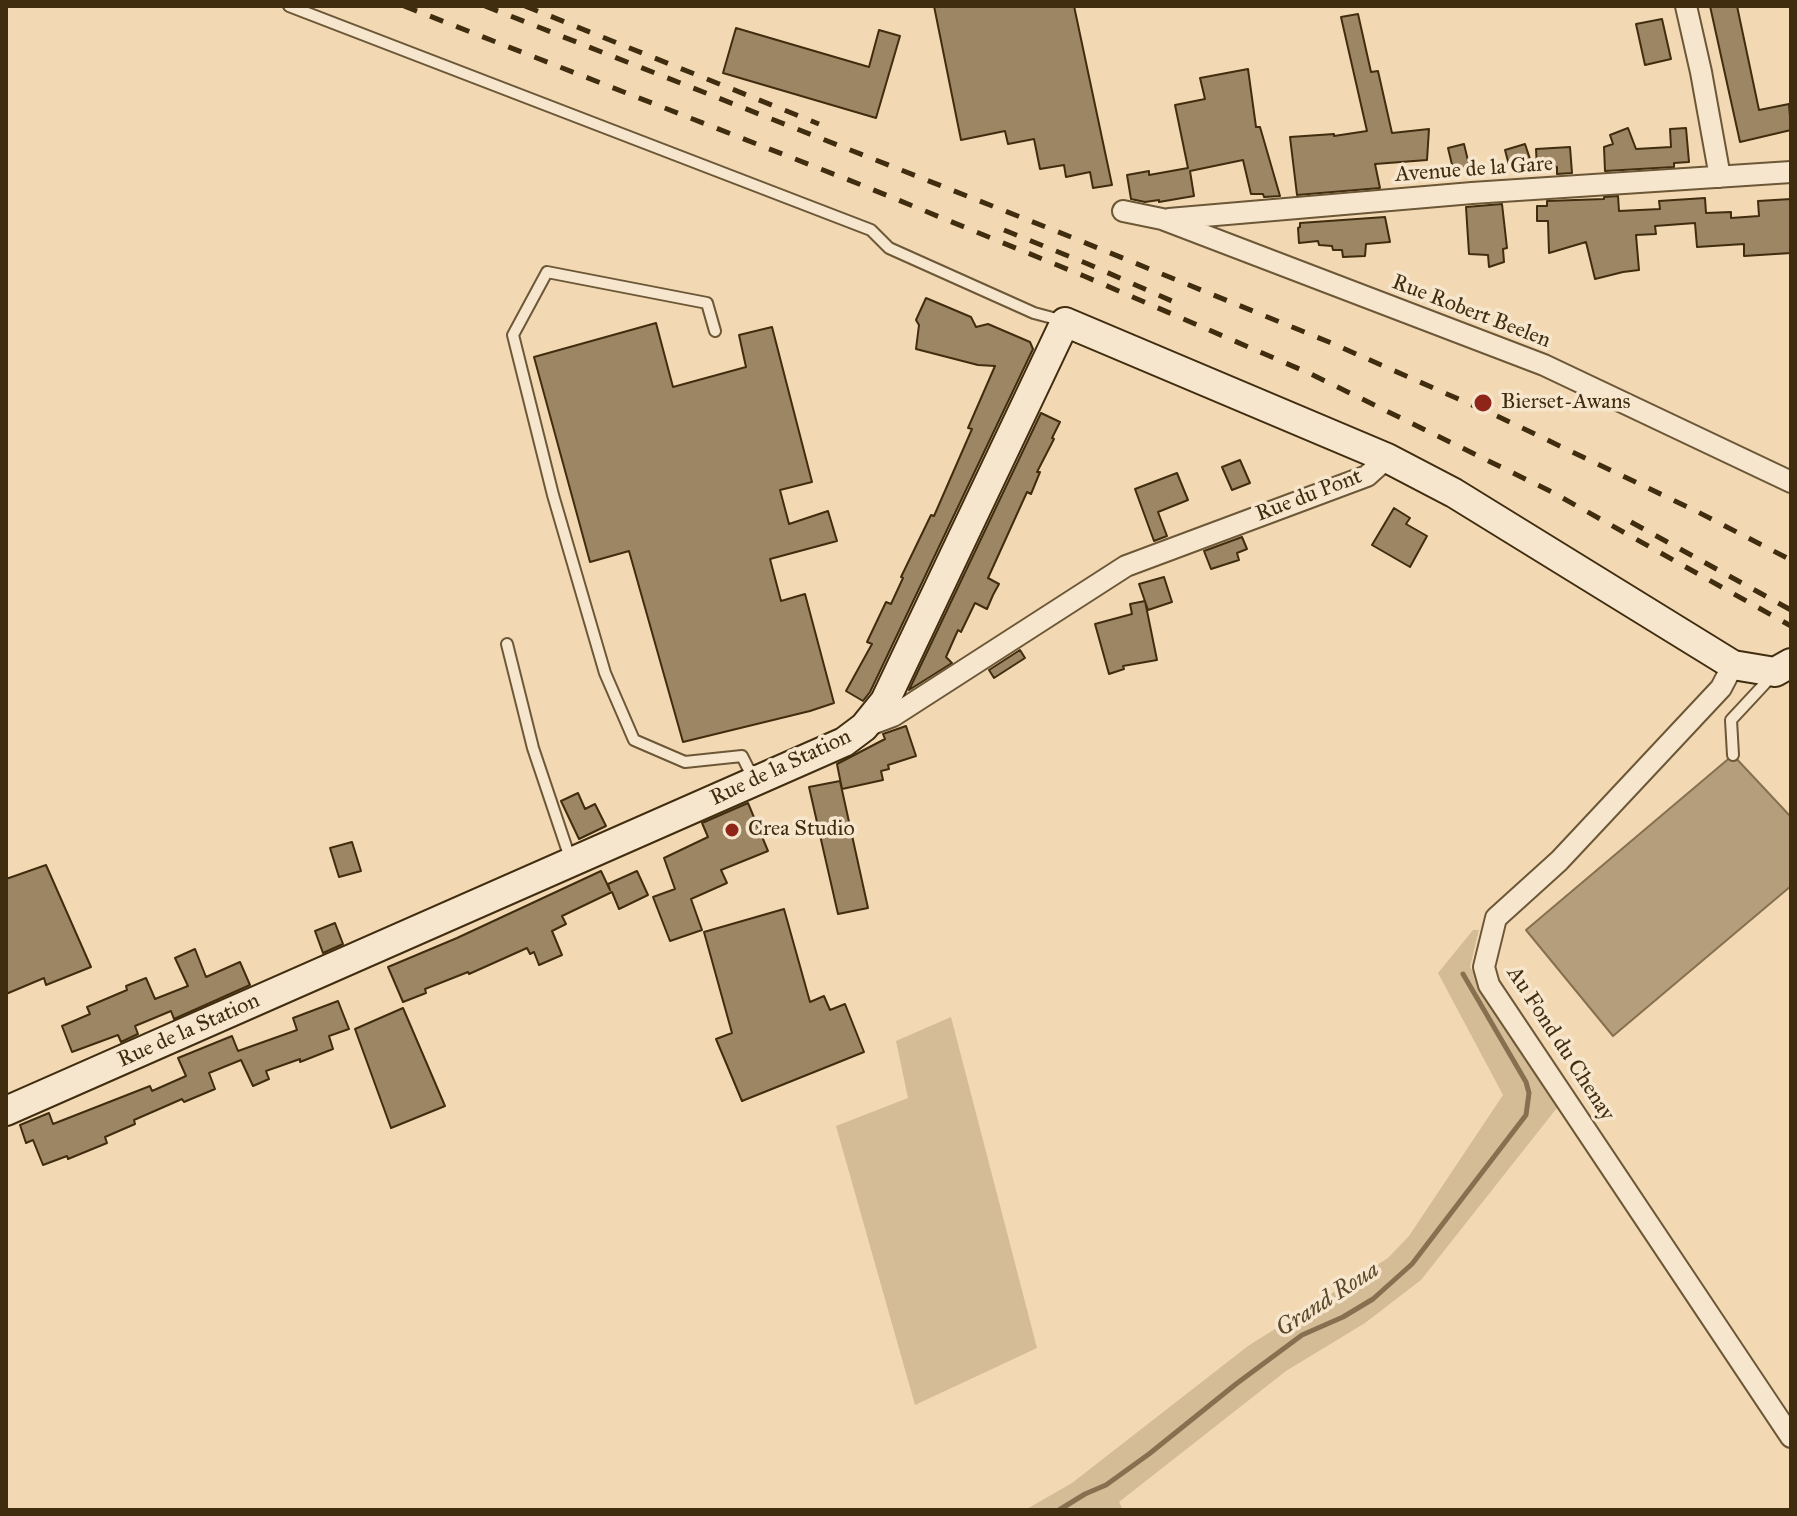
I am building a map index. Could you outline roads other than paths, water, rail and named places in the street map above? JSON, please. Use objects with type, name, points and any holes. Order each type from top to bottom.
[{"type":"street","points":[[1686,6],[1720,177]]},
{"type":"street","name":"Avenue de la Gare","points":[[1162,219],[1472,193],[1791,172]]},
{"type":"street","name":"Rue Robert Beelen","points":[[1123,211],[1162,219],[1544,365],[1791,482]]},
{"type":"street","points":[[1065,322],[1387,458]]},
{"type":"street","name":"Rue de la Station","points":[[6,1111],[844,742],[864,727],[885,701],[1065,322]]},
{"type":"street","name":"Rue du Pont","points":[[864,727],[893,716],[1126,566],[1367,476],[1387,458],[1454,493],[1733,665],[1783,667]]},
{"type":"street","name":"Au Fond du Chenay","points":[[1733,665],[1721,688],[1710,700],[1559,861],[1496,918],[1484,967],[1489,985],[1791,1437]]},
{"type":"lane","points":[[289,6],[871,230],[889,248],[1034,313],[1065,322]]},
{"type":"lane","points":[[715,331],[707,303],[547,272],[513,335],[553,495],[605,673],[634,740],[685,762],[742,756],[755,782]]},
{"type":"lane","points":[[507,644],[533,748],[571,863]]},
{"type":"lane","points":[[1733,755],[1731,720],[1783,667]]},
{"type":"waterway","name":"Grand Roua","points":[[1059,1510],[1106,1485],[1302,1335],[1343,1317],[1373,1299],[1412,1264],[1526,1115],[1529,1093],[1526,1082],[1463,974]]},
{"type":"railway","points":[[404,6],[859,184],[1311,374],[1552,492],[1791,626]]},
{"type":"railway","points":[[485,6],[1329,342],[1497,416],[1791,560]]},
{"type":"railway","points":[[525,6],[819,124]]},
{"type":"railway","points":[[1004,230],[1181,305]]},
{"type":"railway","points":[[1631,522],[1791,610]]},
{"type":"place","name":"Bierset-Awans","points":[[1483,403]]},
{"type":"place","name":"Crea Studio","points":[[732,830]]}]
